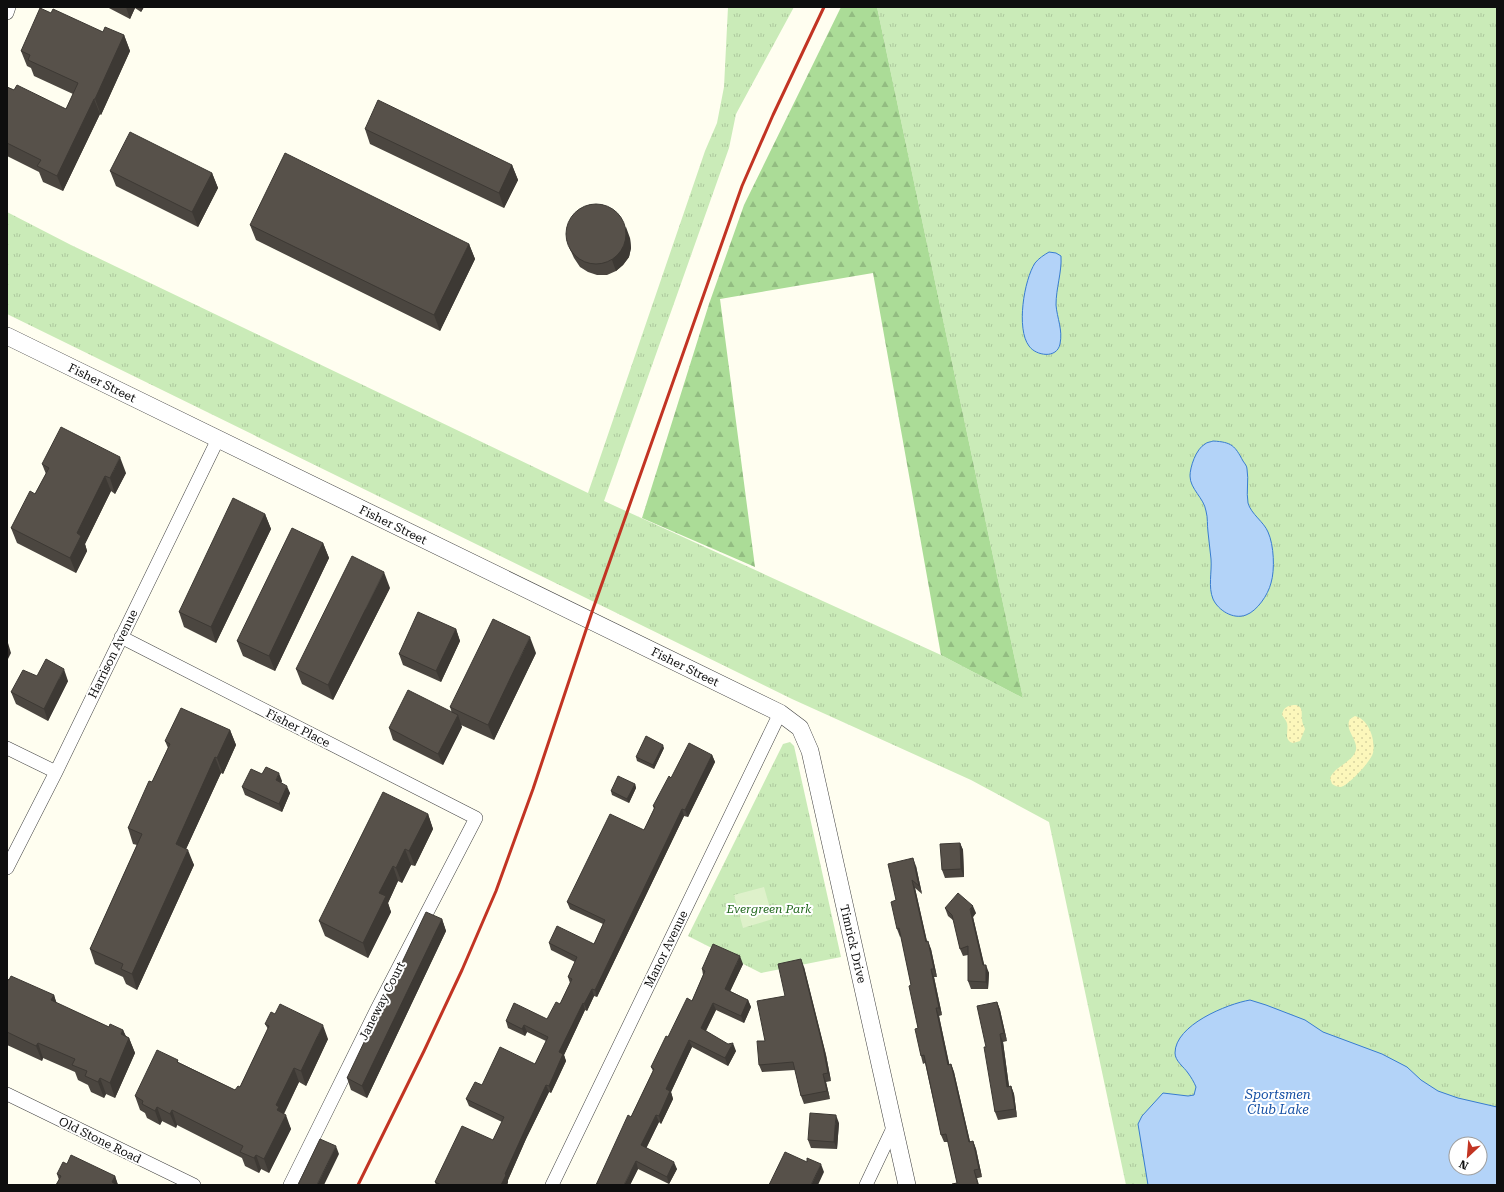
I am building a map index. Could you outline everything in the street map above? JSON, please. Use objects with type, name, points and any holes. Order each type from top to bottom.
[{"type":"street","points":[[7,13],[9,7]]},
{"type":"street","name":"Fisher Street","points":[[7,336],[780,713]]},
{"type":"street","name":"Harrison Avenue","points":[[7,868],[56,772],[218,439]]},
{"type":"street","name":"Fisher Place","points":[[121,637],[476,818]]},
{"type":"street","name":"Timrick Drive","points":[[780,713],[800,728],[810,751],[906,1185]]},
{"type":"street","name":"Manor Avenue","points":[[552,1185],[780,713]]},
{"type":"street","points":[[7,748],[56,772]]},
{"type":"street","name":"Janeway Court","points":[[290,1185],[377,1009],[476,818]]},
{"type":"street","name":"Old Stone Road","points":[[7,1094],[194,1185]]},
{"type":"street","points":[[866,1185],[894,1126]]},
{"type":"green space","points":[[728,7],[794,7],[736,114],[729,148],[604,501],[941,655],[1023,698],[877,7],[1497,7],[1497,1185],[1126,1185],[1049,822],[971,780],[792,699],[7,314],[7,212],[71,245],[588,493],[705,151],[717,123],[724,87]]},
{"type":"green space","points":[[841,7],[877,7],[1023,698],[941,655],[873,273],[720,299],[755,567],[642,518],[709,304],[744,205]]},
{"type":"green space","name":"Evergreen Park","points":[[790,742],[794,746],[841,957],[761,973],[688,936],[783,744]]},
{"type":"green space","points":[[764,887],[773,919],[743,928],[734,895]]},
{"type":"sand","points":[[1296,705],[1302,710],[1302,722],[1305,729],[1300,741],[1293,743],[1288,740],[1287,723],[1282,715],[1287,707]]},
{"type":"sand","points":[[1355,716],[1364,721],[1368,726],[1372,737],[1374,748],[1373,753],[1364,767],[1354,777],[1345,785],[1338,787],[1332,784],[1330,778],[1336,770],[1351,758],[1356,750],[1355,742],[1349,727],[1350,719]]},
{"type":"water","points":[[1049,252],[1056,253],[1061,256],[1061,268],[1056,305],[1061,339],[1058,349],[1055,352],[1051,354],[1041,354],[1029,346],[1025,338],[1022,317],[1023,304],[1028,281],[1035,263]]},
{"type":"water","points":[[1213,441],[1225,442],[1235,448],[1246,465],[1248,473],[1248,503],[1252,511],[1266,528],[1273,550],[1272,578],[1270,588],[1265,597],[1254,610],[1241,616],[1226,613],[1218,607],[1213,599],[1210,584],[1211,559],[1207,514],[1203,502],[1192,485],[1190,476],[1196,454],[1202,446]]},
{"type":"water","name":"Sportsmen Club Lake","points":[[1250,1000],[1266,1005],[1305,1020],[1323,1032],[1382,1054],[1407,1067],[1421,1080],[1438,1091],[1458,1098],[1497,1107],[1497,1185],[1148,1185],[1138,1124],[1142,1116],[1163,1093],[1188,1096],[1194,1095],[1196,1087],[1175,1056],[1177,1043],[1183,1033],[1193,1025],[1216,1011]]},
{"type":"building","points":[[40,8],[51,13],[53,9],[103,32],[105,27],[124,35],[95,99],[57,176],[37,166],[41,160],[7,143],[7,87],[14,90],[17,85],[66,109],[78,83],[28,60],[30,55],[21,51]]},
{"type":"building","points":[[378,100],[512,165],[499,193],[365,129]]},
{"type":"building","points":[[130,132],[212,173],[192,212],[110,171]]},
{"type":"building","points":[[285,153],[469,244],[434,315],[250,225]]},
{"type":"building","points":[[596,204],[613,209],[621,217],[626,234],[621,251],[613,259],[596,264],[579,259],[571,251],[566,234],[571,217],[579,209]]},
{"type":"building","points":[[61,427],[120,457],[110,478],[105,476],[77,533],[81,536],[70,558],[11,528],[30,491],[35,494],[49,468],[42,464]]},
{"type":"building","points":[[233,498],[265,514],[211,627],[179,612]]},
{"type":"building","points":[[292,528],[323,543],[269,656],[237,641]]},
{"type":"building","points":[[352,556],[384,572],[328,685],[296,669]]},
{"type":"building","points":[[418,612],[456,629],[436,671],[399,654]]},
{"type":"building","points":[[493,619],[530,637],[488,725],[450,707]]},
{"type":"building","points":[[46,659],[64,669],[44,709],[11,692],[23,670],[37,676]]},
{"type":"building","points":[[408,690],[458,715],[438,754],[389,728]]},
{"type":"building","points":[[181,708],[230,730],[217,758],[215,757],[176,844],[188,850],[132,974],[121,969],[123,964],[90,949],[142,834],[128,828],[149,781],[152,782],[170,744],[165,741]]},
{"type":"building","points":[[646,736],[663,745],[653,765],[636,757]]},
{"type":"building","points":[[689,743],[712,755],[685,810],[682,809],[595,990],[592,989],[584,1004],[583,1003],[559,1052],[563,1054],[549,1086],[546,1085],[501,1185],[441,1185],[435,1182],[462,1126],[493,1140],[504,1117],[466,1099],[475,1082],[482,1085],[500,1047],[535,1064],[548,1037],[524,1025],[522,1029],[506,1021],[514,1003],[547,1019],[556,1002],[560,1004],[572,979],[568,977],[577,957],[549,943],[557,926],[594,944],[605,920],[567,902],[610,814],[644,830],[655,807],[653,806],[669,776],[671,778]]},
{"type":"building","points":[[266,767],[279,773],[276,780],[287,786],[279,804],[242,787],[251,769],[262,774]]},
{"type":"building","points":[[618,776],[635,784],[627,799],[611,791]]},
{"type":"building","points":[[383,792],[428,814],[409,851],[405,849],[396,868],[393,866],[379,893],[386,896],[363,943],[319,921]]},
{"type":"building","points":[[960,843],[961,869],[942,870],[940,844]]},
{"type":"building","points":[[913,858],[919,886],[912,880],[926,942],[928,941],[934,969],[931,969],[939,1008],[936,1008],[948,1065],[951,1064],[969,1142],[973,1141],[979,1169],[974,1170],[978,1185],[952,1185],[957,1183],[946,1134],[941,1135],[924,1055],[921,1056],[915,1029],[918,1028],[909,986],[911,985],[899,928],[897,929],[891,902],[896,900],[888,864]]},
{"type":"building","points":[[958,893],[973,906],[970,909],[983,965],[986,965],[986,982],[968,981],[968,946],[960,949],[952,915],[945,908]]},
{"type":"building","points":[[426,912],[442,919],[362,1086],[347,1078]]},
{"type":"building","points":[[713,944],[740,956],[725,989],[748,1000],[741,1016],[713,1003],[701,1028],[728,1044],[733,1043],[725,1058],[689,1040],[666,1089],[670,1091],[659,1116],[656,1115],[641,1145],[674,1162],[667,1177],[636,1161],[624,1185],[596,1185],[628,1115],[631,1117],[654,1069],[651,1067],[666,1036],[668,1037],[687,998],[692,1001],[705,971],[702,969]]},
{"type":"building","points":[[801,959],[828,1073],[823,1074],[827,1091],[801,1096],[793,1062],[759,1065],[757,1041],[765,1041],[757,1001],[785,996],[778,964]]},
{"type":"building","points":[[11,976],[54,995],[51,1000],[109,1027],[110,1024],[123,1030],[121,1034],[129,1038],[110,1083],[100,1078],[98,1082],[85,1076],[87,1071],[72,1065],[75,1059],[38,1043],[36,1046],[7,1032],[7,979],[9,980]]},
{"type":"building","points":[[997,1002],[1004,1033],[1000,1034],[1007,1087],[1011,1086],[1015,1109],[995,1112],[984,1047],[986,1047],[977,1006]]},
{"type":"building","points":[[280,1004],[323,1025],[301,1071],[294,1068],[276,1105],[279,1107],[277,1110],[286,1115],[264,1159],[256,1155],[254,1158],[240,1152],[243,1146],[172,1110],[170,1114],[157,1107],[155,1111],[142,1104],[143,1101],[135,1096],[157,1050],[178,1060],[177,1062],[235,1090],[238,1086],[240,1087],[269,1026],[265,1024],[271,1012],[275,1014]]},
{"type":"building","points":[[810,1113],[836,1115],[834,1142],[808,1140]]},
{"type":"building","points":[[320,1139],[336,1146],[317,1185],[298,1185]]},
{"type":"building","points":[[785,1152],[807,1162],[807,1158],[821,1164],[811,1185],[769,1185]]},
{"type":"building","points":[[71,1155],[115,1176],[112,1182],[117,1185],[56,1185],[61,1176],[57,1174],[63,1162],[67,1164]]},
{"type":"railway","points":[[358,1185],[424,1051],[462,970],[496,891],[533,789],[593,609],[742,186],[773,115],[824,7]]}]
